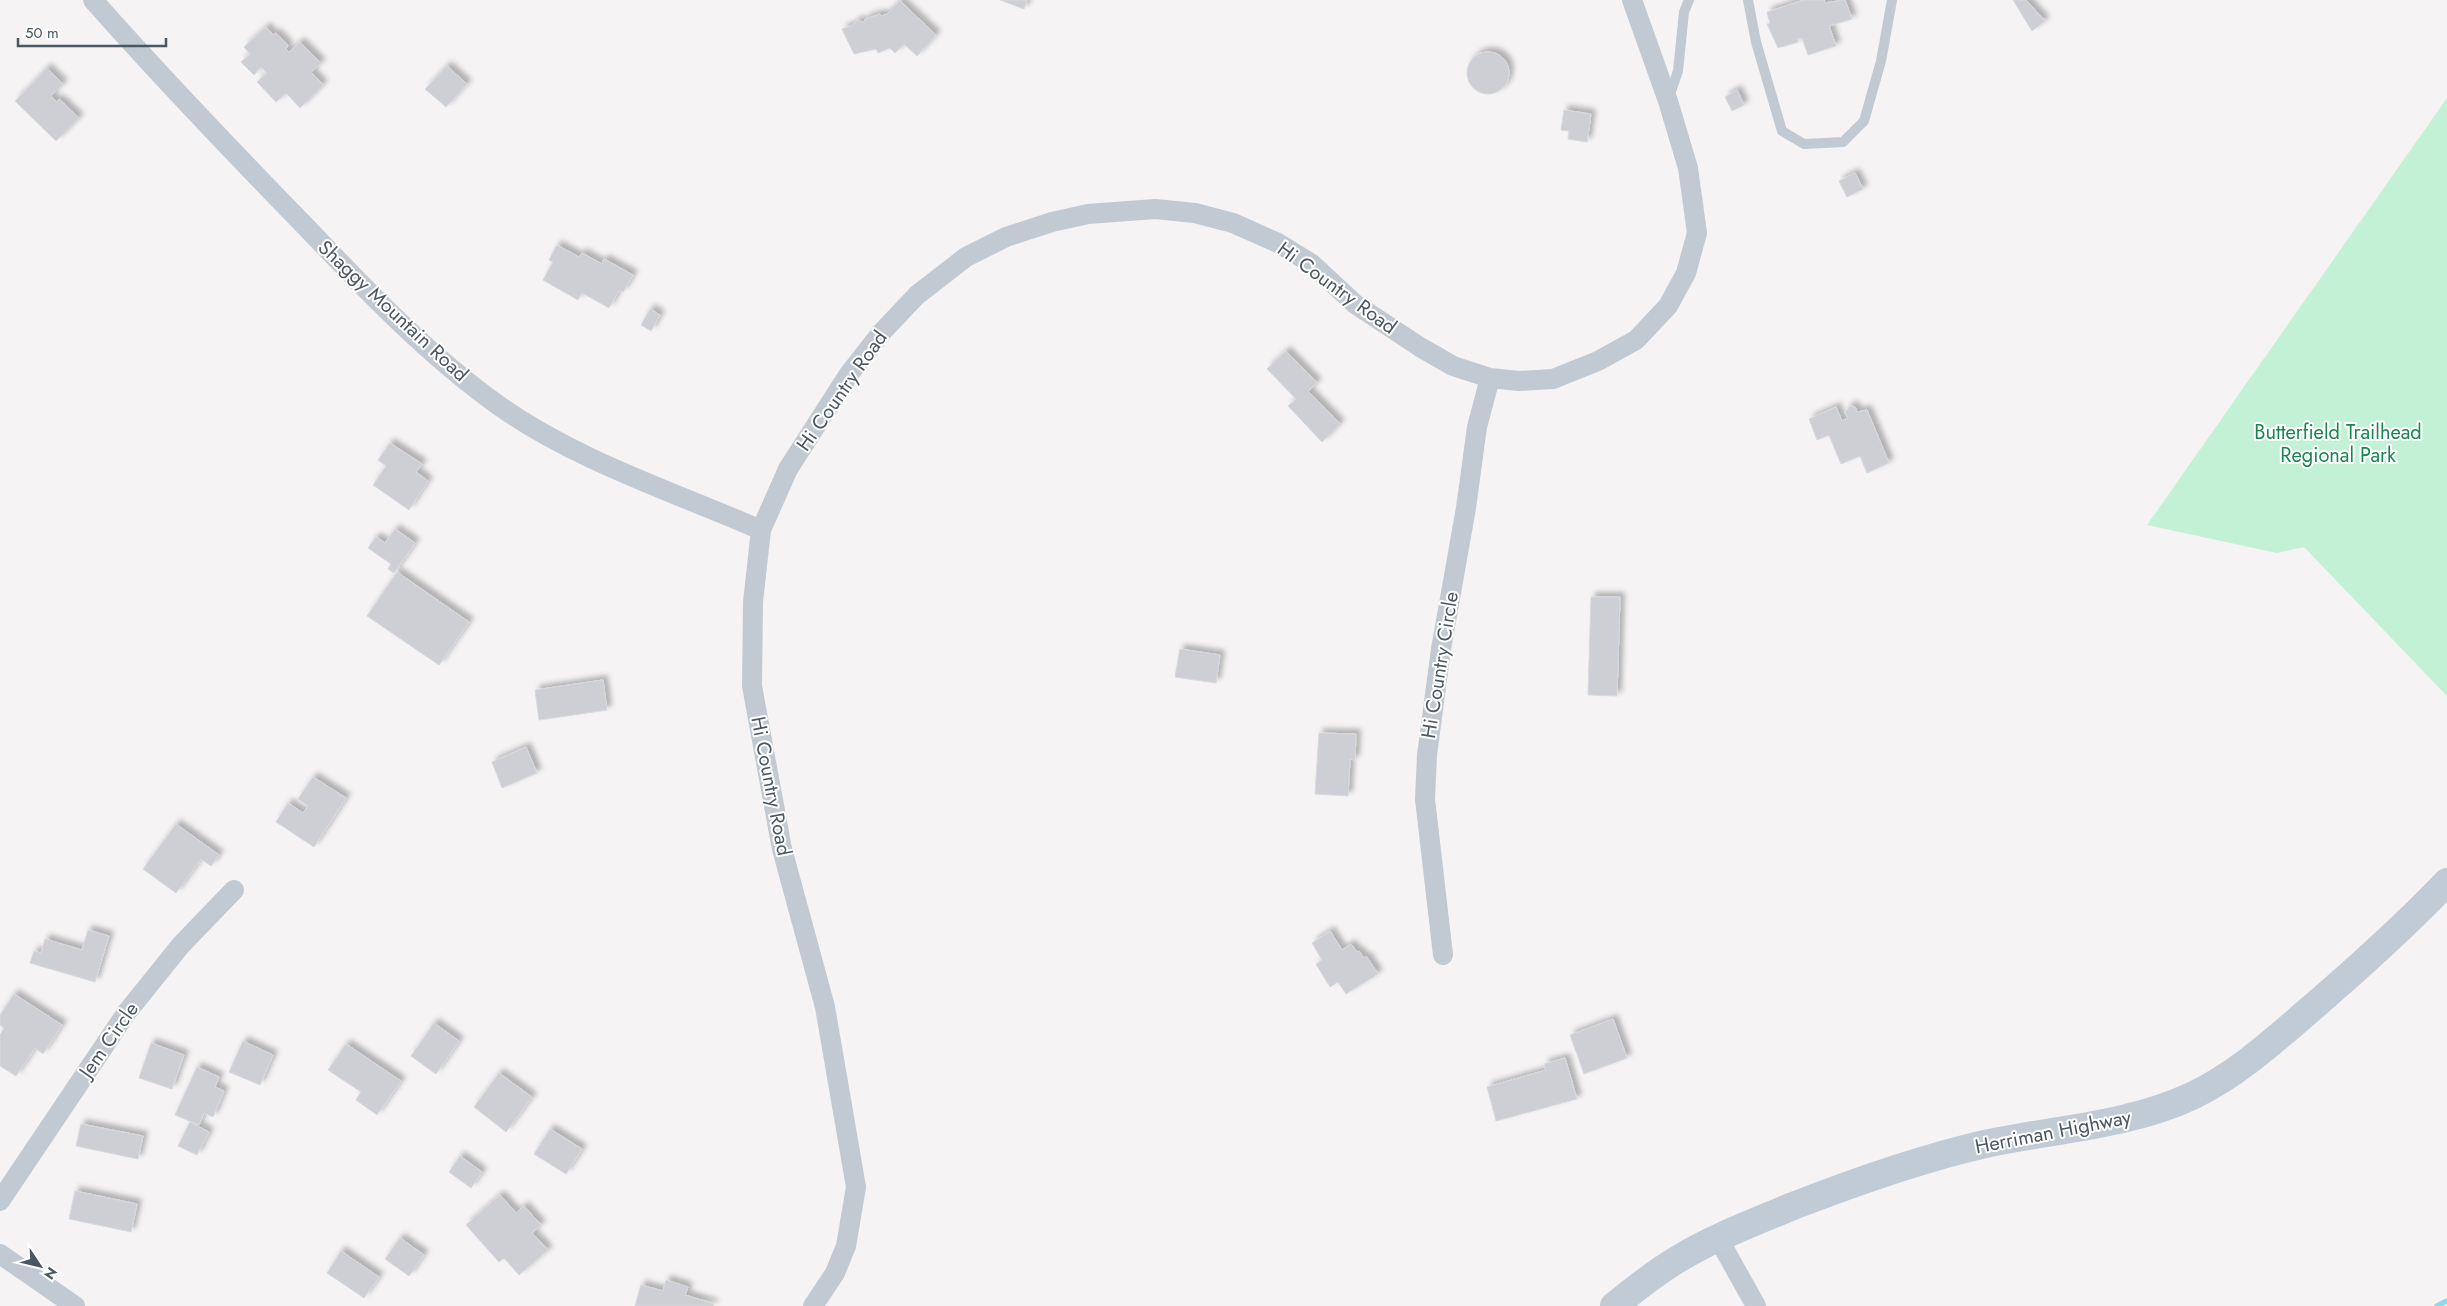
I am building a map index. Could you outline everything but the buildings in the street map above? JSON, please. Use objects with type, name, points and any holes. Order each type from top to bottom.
[{"type":"main road","name":"Herriman Highway","points":[[1614,1306],[1671,1264],[1718,1238],[1824,1194],[1914,1163],[1992,1143],[2125,1119],[2149,1113],[2195,1095],[2222,1080],[2266,1048],[2367,959],[2447,882]]},
{"type":"street","name":"Shaggy Mountain Road","points":[[92,0],[176,93],[346,269],[461,377],[498,406],[538,431],[627,473],[761,530]]},
{"type":"street","name":"Hi Country Road","points":[[813,1306],[834,1273],[846,1246],[856,1187],[825,1007],[782,849],[752,686],[753,602],[761,530],[788,469],[849,374],[882,332],[917,295],[966,257],[1006,237],[1088,214],[1155,209],[1195,213],[1233,224],[1278,243],[1312,264],[1356,304],[1420,347],[1453,366],[1490,378],[1518,381],[1553,379],[1598,362],[1636,340],[1668,306],[1686,273],[1697,233],[1688,168],[1668,101],[1632,0]]},
{"type":"street","name":"Hi Country Circle","points":[[1442,956],[1424,799],[1427,755],[1441,649],[1466,508],[1477,427],[1490,378]]},
{"type":"street","name":"Jem Circle","points":[[0,1201],[127,1012],[181,945],[234,890]]},
{"type":"street","points":[[1718,1238],[1756,1306]]},
{"type":"street","points":[[0,1254],[75,1306]]},
{"type":"lane","points":[[1668,101],[1678,71],[1684,12],[1689,0]]},
{"type":"lane","points":[[1748,0],[1756,42],[1782,131],[1804,144],[1843,142],[1864,120],[1881,61],[1892,0]]},
{"type":"green space","name":"Butterfield Trailhead Regional Park","points":[[2447,98],[2447,696],[2304,547],[2277,553],[2147,525]]},
{"type":"waterway","points":[[2437,1306],[2447,1301]]}]
